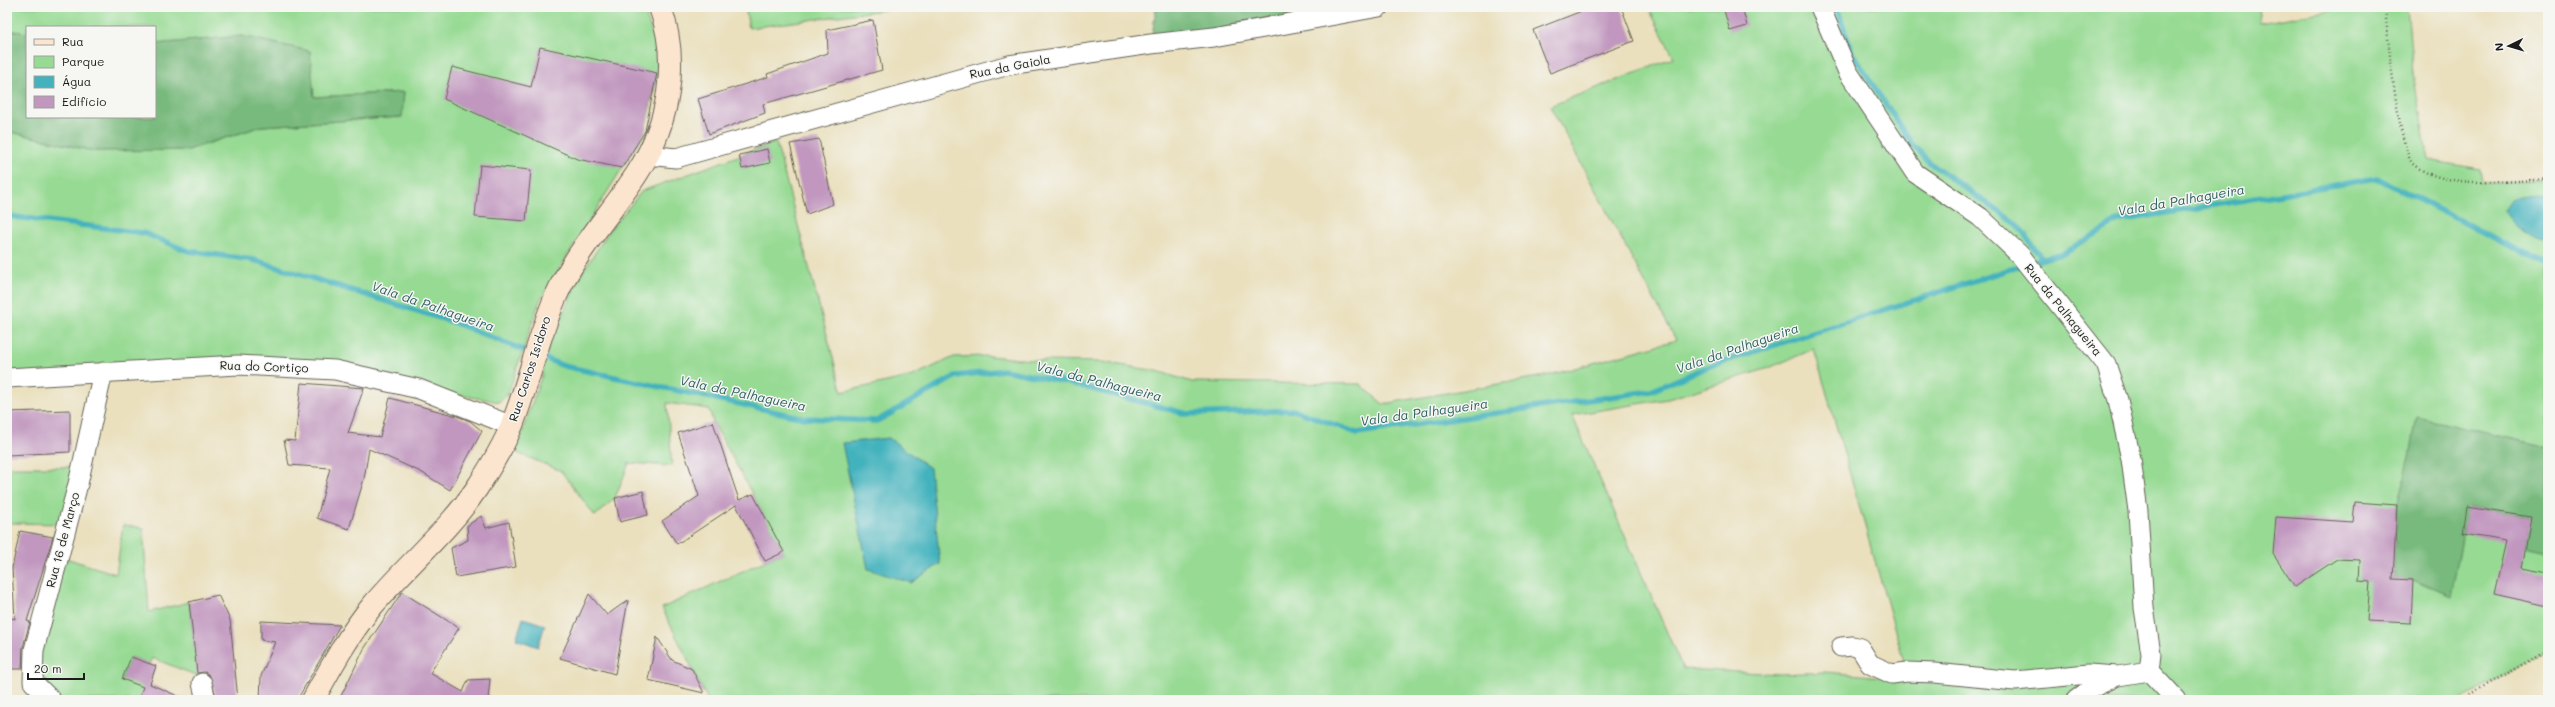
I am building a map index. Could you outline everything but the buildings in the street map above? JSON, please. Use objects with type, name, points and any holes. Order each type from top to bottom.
[{"type":"street","name":"Rua Carlos Isidoro","points":[[313,700],[356,628],[476,490],[512,426],[529,378],[547,317],[568,271],[648,155],[662,116],[670,77],[670,43],[660,7]]},
{"type":"street","name":"Rua da Gaiola","points":[[648,155],[676,158],[1009,65],[1151,44],[1214,37],[1379,7]]},
{"type":"street","name":"Rua da Palhagueira","points":[[1820,7],[1848,72],[1915,173],[1980,217],[2024,261],[2083,332],[2106,364],[2118,400],[2131,459],[2138,512],[2144,608],[2151,654],[2149,671]]},
{"type":"street","name":"Rua do Cortiço","points":[[7,378],[238,365],[335,370],[419,389],[512,426]]},
{"type":"street","name":"Rua 16 de Março","points":[[51,700],[33,682],[34,650],[78,484],[103,372]]},
{"type":"street","points":[[1841,646],[1853,646],[1860,648],[1870,664],[1892,674],[1907,672],[1935,673],[2015,681],[2088,674],[2118,676],[2149,671],[2176,700]]},
{"type":"street","points":[[2076,700],[2092,688],[2118,676]]},
{"type":"path","points":[[2384,7],[2402,135],[2412,164],[2430,175],[2482,182],[2548,179]]},
{"type":"path","points":[[2459,700],[2548,651]]},
{"type":"green space","points":[[7,7],[643,7],[656,44],[658,73],[644,133],[540,300],[508,394],[499,402],[420,388],[335,368],[7,376],[7,131],[93,151],[188,150],[262,126],[401,117],[404,92],[314,97],[242,36],[156,44],[156,26],[26,26],[26,33],[7,30]]},
{"type":"green space","points":[[745,7],[906,7],[749,28]]},
{"type":"green space","points":[[1156,7],[1378,7],[1151,44]]},
{"type":"green space","points":[[1648,7],[2258,7],[2260,23],[2348,7],[2407,7],[2413,73],[2428,160],[2480,169],[2482,182],[2548,181],[2548,198],[2534,195],[2521,231],[2548,245],[2548,265],[2533,258],[2548,266],[2548,651],[2459,700],[2076,700],[2117,676],[1907,672],[1814,349],[1766,369],[1668,399],[1572,415],[1683,669],[1781,674],[1825,672],[1908,679],[2091,683],[2066,700],[708,700],[662,608],[784,552],[713,422],[709,409],[667,403],[672,466],[629,463],[615,498],[595,516],[561,471],[515,452],[542,375],[548,346],[580,276],[609,231],[642,191],[776,142],[842,392],[913,376],[954,357],[989,356],[1043,361],[1102,362],[1157,371],[1192,382],[1360,384],[1383,404],[1550,375],[1676,340],[1550,106],[1674,58]]},
{"type":"green space","points":[[7,30],[26,33],[26,118],[156,118],[156,44],[242,36],[310,51],[314,97],[404,92],[402,117],[262,126],[188,150],[93,151],[7,131]]},
{"type":"green space","points":[[2417,417],[2548,447],[2548,550],[2526,545],[2530,517],[2468,507],[2451,596],[2413,580],[2393,579],[2397,505],[2410,457]]},
{"type":"green space","points":[[7,467],[82,467],[67,524],[7,523]]},
{"type":"green space","points":[[123,525],[143,528],[149,612],[189,602],[198,676],[152,658],[149,664],[131,657],[122,679],[150,684],[140,700],[51,700],[33,682],[59,556],[116,574]]},
{"type":"water","points":[[2534,195],[2548,198],[2548,245],[2528,235],[2517,227],[2504,210],[2513,198]]},
{"type":"water","points":[[889,438],[930,468],[940,564],[911,583],[868,569],[842,443]]},
{"type":"water","points":[[523,618],[545,625],[538,647],[516,639]]},
{"type":"waterway","points":[[1837,7],[1852,53],[1911,143],[1930,163],[2018,225],[2042,259]]},
{"type":"waterway","name":"Vala da Palhagueira","points":[[2031,263],[2065,252],[2118,221],[2377,178],[2548,266]]},
{"type":"waterway","name":"Vala da Palhagueira","points":[[7,216],[144,233],[188,251],[254,260],[453,322],[531,353]]},
{"type":"waterway","name":"Vala da Palhagueira","points":[[539,356],[564,366],[804,418],[877,421],[956,376],[1004,370],[1070,383],[1187,414],[1294,410],[1357,433],[1651,391],[1707,367],[2023,265]]}]
